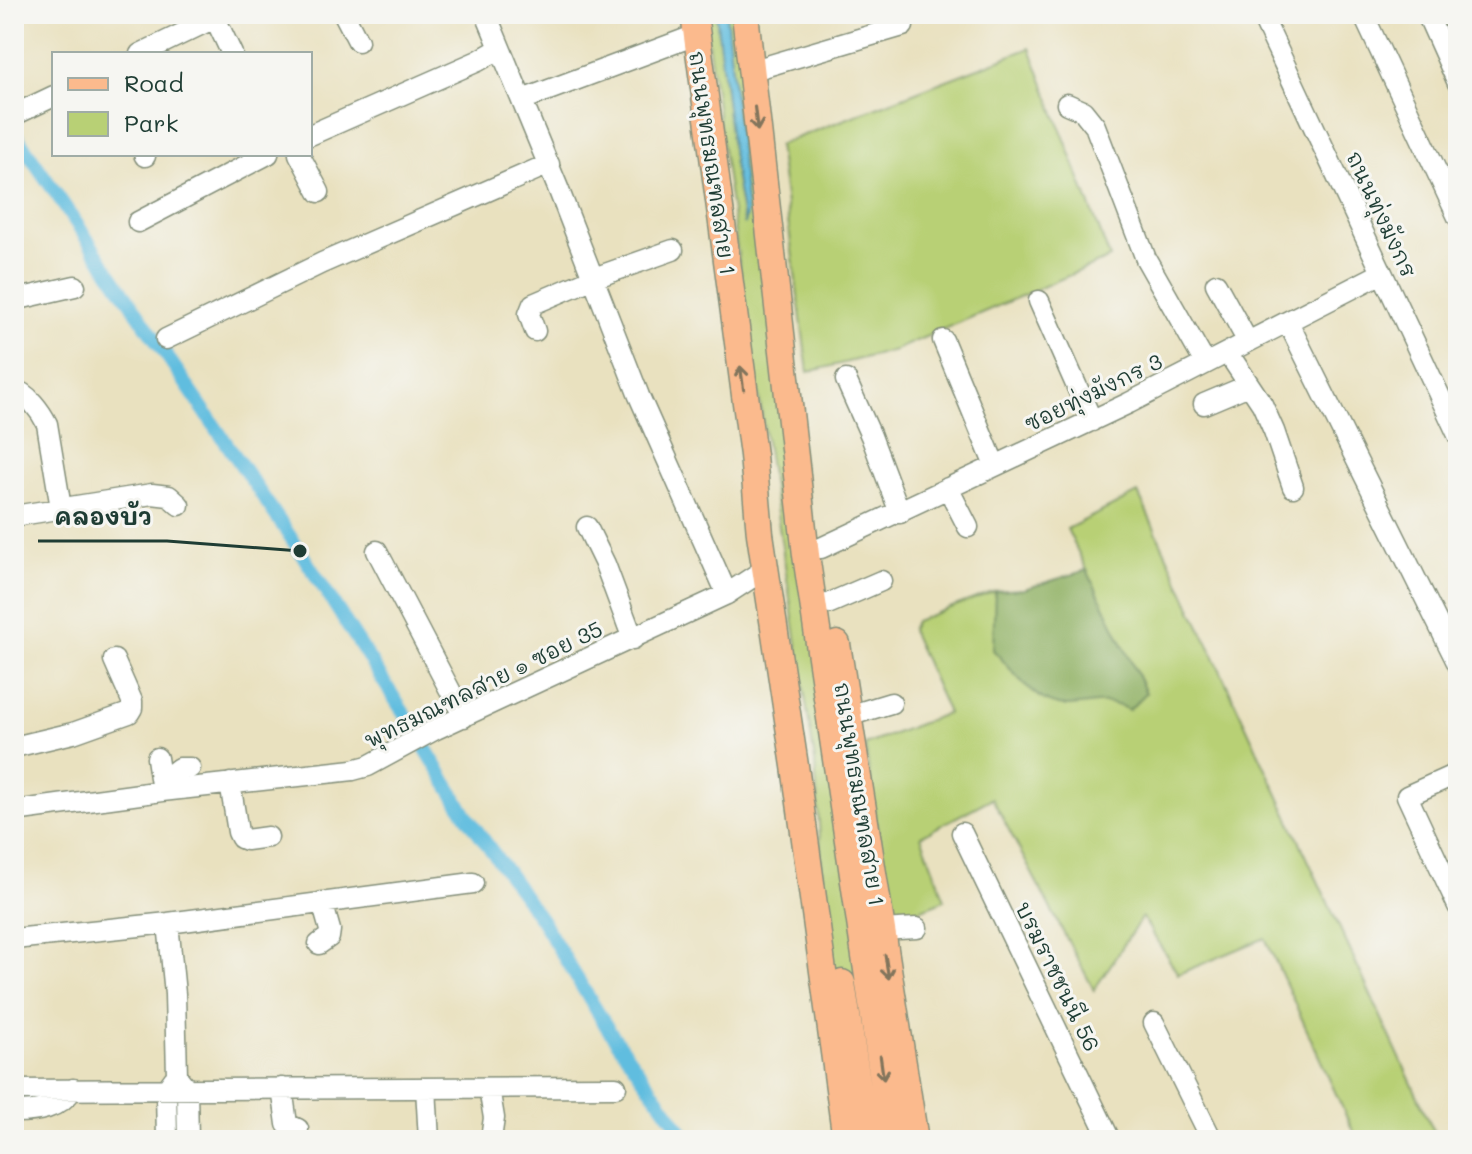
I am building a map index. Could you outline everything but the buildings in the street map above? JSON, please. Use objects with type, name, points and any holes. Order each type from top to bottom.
[{"type":"main road","name":"ถนนพุทธมณฑลสาย 1","points":[[745,14],[808,570],[892,1140]]},
{"type":"main road","name":"ถนนพุทธมณฑลสาย 1","points":[[695,24],[753,455],[765,569],[846,1140]]},
{"type":"main road","name":"ถนนพุทธมณฑลสาย 1","points":[[795,449],[821,548],[915,1140]]},
{"type":"main road","name":"ถนนพุทธมณฑลสาย 1","points":[[753,455],[774,547],[811,771],[866,1140]]},
{"type":"street","points":[[344,14],[358,41]]},
{"type":"street","points":[[486,14],[668,465],[727,594]]},
{"type":"street","name":"ถนนทุ่งมังกร","points":[[1261,14],[1458,435]]},
{"type":"street","points":[[1363,14],[1458,217]]},
{"type":"street","points":[[1427,14],[1452,54],[1458,83]]},
{"type":"street","points":[[144,52],[207,18],[231,52]]},
{"type":"street","points":[[522,100],[695,24]]},
{"type":"street","points":[[750,71],[903,26]]},
{"type":"street","points":[[312,134],[499,49]]},
{"type":"street","points":[[14,115],[52,97]]},
{"type":"street","points":[[1067,104],[1083,111],[1095,126],[1146,259],[1205,363]]},
{"type":"street","points":[[138,222],[264,156]]},
{"type":"street","points":[[300,156],[319,192]]},
{"type":"street","points":[[166,339],[322,263],[549,164]]},
{"type":"street","points":[[535,331],[529,314],[533,304],[673,250]]},
{"type":"street","name":"ซอยทุ่งมังกร 3","points":[[821,548],[1092,421],[1382,273]]},
{"type":"street","points":[[1216,284],[1248,342]]},
{"type":"street","points":[[14,300],[75,286]]},
{"type":"street","points":[[1039,301],[1092,421]]},
{"type":"street","points":[[1288,322],[1458,664]]},
{"type":"street","points":[[943,340],[995,466]]},
{"type":"street","points":[[1228,353],[1270,420],[1293,487]]},
{"type":"street","points":[[846,380],[900,513]]},
{"type":"street","points":[[1204,404],[1249,385]]},
{"type":"street","points":[[14,390],[26,396],[47,424],[61,508]]},
{"type":"street","points":[[948,488],[968,527]]},
{"type":"street","points":[[14,516],[152,494],[169,496],[179,505]]},
{"type":"street","points":[[587,527],[605,564],[633,639]]},
{"type":"street","points":[[377,551],[464,717]]},
{"type":"street","name":"พุทธมณฑลสาย ๑ ซอย 35","points":[[14,811],[368,766],[436,729],[727,594],[765,569]]},
{"type":"street","points":[[830,603],[881,581]]},
{"type":"street","points":[[14,747],[73,733],[129,713],[132,701],[114,660]]},
{"type":"street","points":[[848,716],[891,703]]},
{"type":"street","points":[[157,758],[170,790]]},
{"type":"street","points":[[170,790],[175,771],[190,768]]},
{"type":"street","points":[[1458,773],[1407,796],[1458,906]]},
{"type":"street","points":[[230,783],[241,838],[268,837]]},
{"type":"street","name":"บรมราชชนนี 56","points":[[962,833],[1110,1140]]},
{"type":"street","points":[[14,939],[168,923],[473,883]]},
{"type":"street","points":[[319,944],[329,937],[330,930],[322,902]]},
{"type":"street","points":[[168,923],[175,994],[177,1085],[188,1140]]},
{"type":"street","points":[[881,930],[917,928]]},
{"type":"street","points":[[1154,1023],[1212,1140]]},
{"type":"street","points":[[167,1140],[177,1085]]},
{"type":"street","points":[[14,1090],[177,1085],[282,1088],[616,1087]]},
{"type":"street","points":[[282,1088],[287,1124],[298,1129]]},
{"type":"street","points":[[426,1088],[429,1140]]},
{"type":"street","points":[[489,1088],[494,1118],[492,1132]]},
{"type":"street","points":[[14,1112],[35,1112],[54,1106],[73,1089]]},
{"type":"green space","points":[[704,14],[716,14],[743,221],[747,212],[726,14],[737,14],[901,1140],[857,1140],[825,918],[815,761]]},
{"type":"green space","points":[[1030,48],[1110,258],[895,350],[808,372],[778,145]]},
{"type":"green space","points":[[1138,493],[1438,1140],[1357,1140],[1265,938],[1178,974],[1142,917],[1094,990],[992,798],[921,836],[945,900],[891,921],[865,745],[948,713],[911,630],[915,621],[995,591],[994,650],[1063,706],[1111,701],[1146,693],[1067,529]]},
{"type":"green space","points":[[1087,570],[1146,693],[1129,710],[1105,703],[1056,705],[1035,694],[993,650],[995,591],[1024,589]]},
{"type":"water","points":[[716,14],[726,14],[747,212],[744,224],[734,166]]},
{"type":"waterway","points":[[14,132],[300,551],[466,815],[542,921],[608,1029],[688,1140]]},
{"type":"place","name":"คลองบัว","points":[[300,551]]}]
